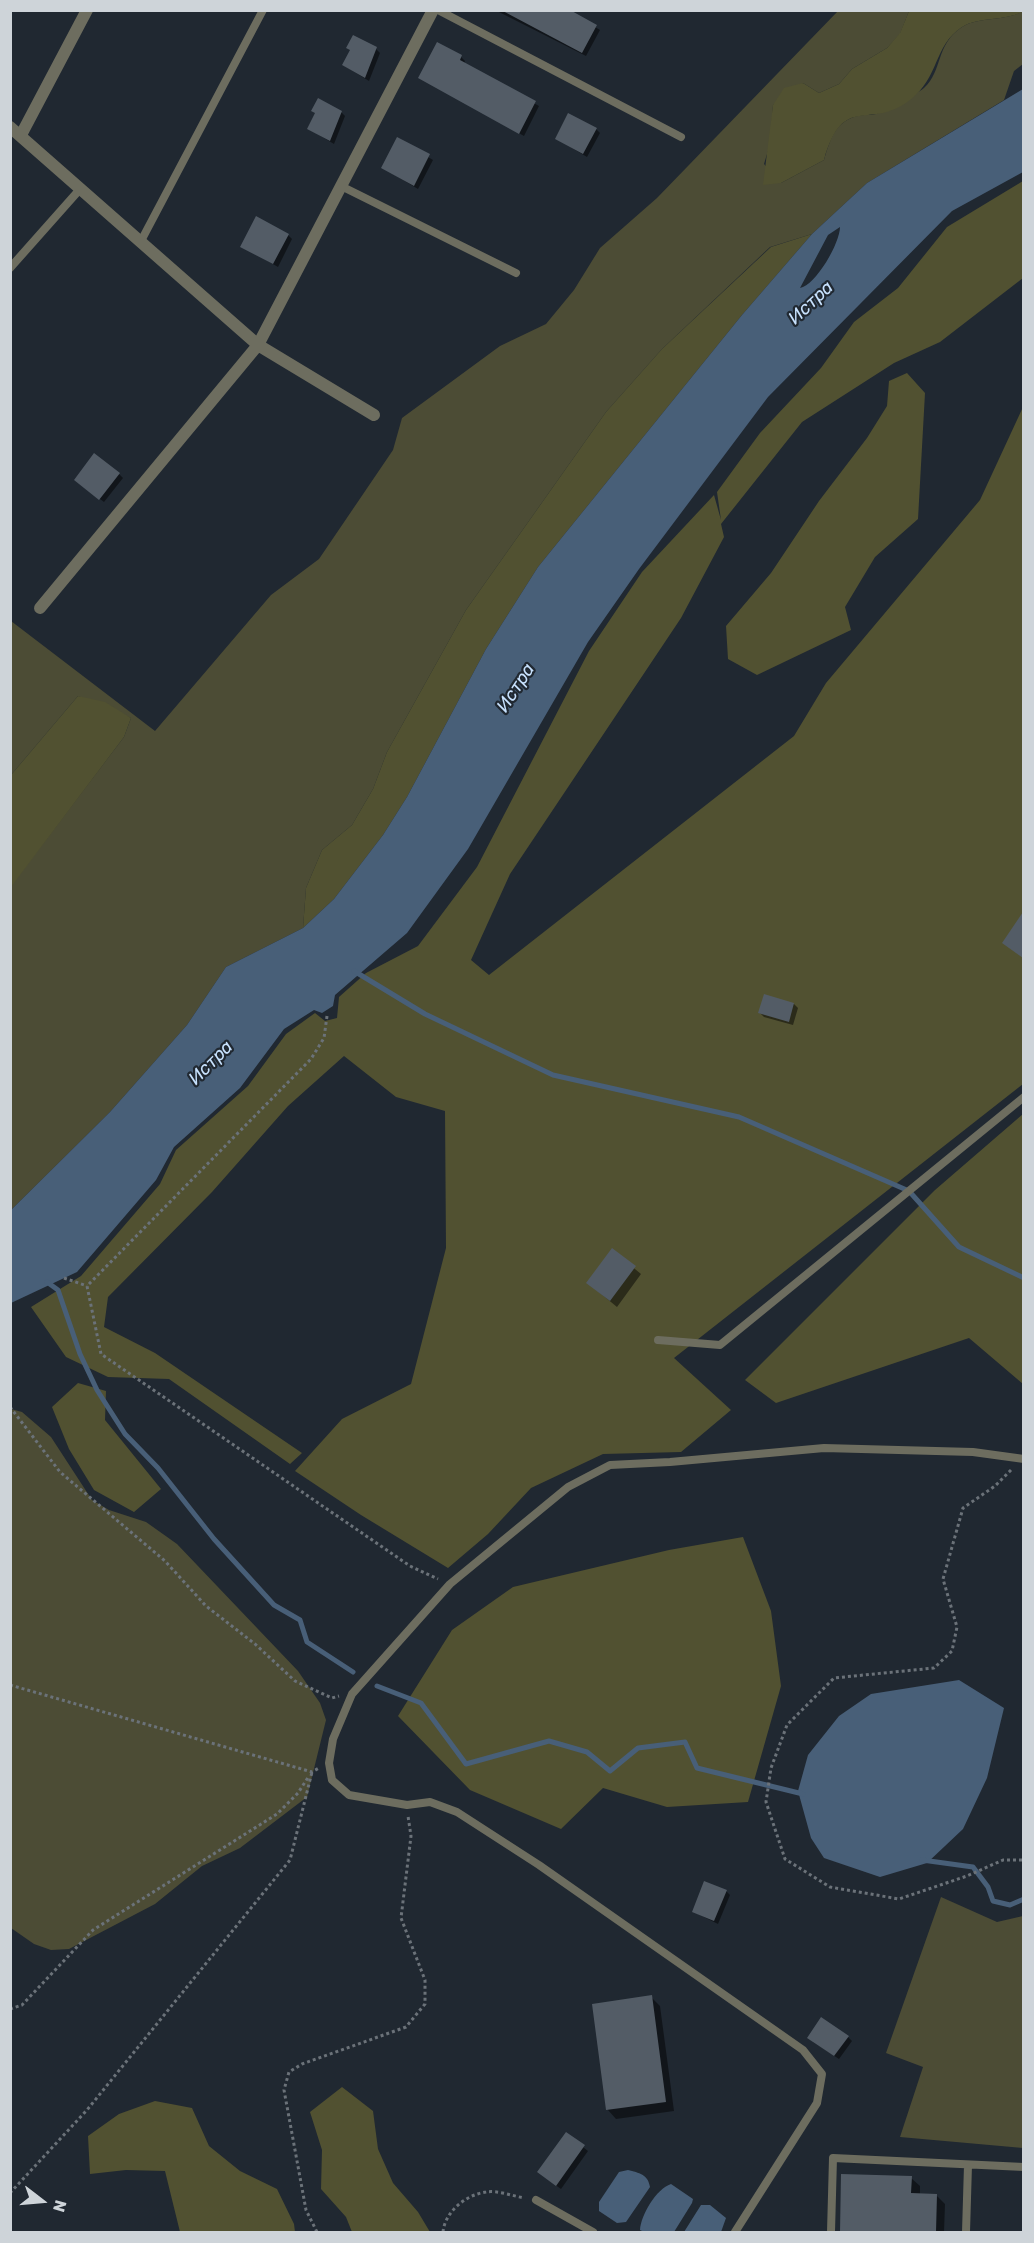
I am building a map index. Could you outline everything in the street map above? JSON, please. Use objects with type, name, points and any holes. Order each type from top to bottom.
[{"type":"street","points":[[87,10],[16,131],[258,345],[374,415]]},
{"type":"street","points":[[40,608],[258,345],[433,10]]},
{"type":"lane","points":[[141,242],[263,10]]},
{"type":"lane","points":[[438,10],[681,137]]},
{"type":"lane","points":[[341,186],[516,273]]},
{"type":"lane","points":[[10,268],[81,188]]},
{"type":"lane","points":[[658,1340],[720,1345],[1023,1097]]},
{"type":"lane","points":[[735,2232],[818,2103],[822,2074],[803,2050],[539,1865],[457,1812],[430,1802],[407,1805],[349,1795],[332,1780],[329,1763],[333,1739],[352,1694],[450,1584],[568,1487],[610,1465],[824,1448],[973,1452],[1023,1459]]},
{"type":"lane","points":[[831,2232],[833,2158],[1023,2167]]},
{"type":"lane","points":[[966,2232],[968,2165]]},
{"type":"lane","points":[[536,2200],[593,2232]]},
{"type":"path","points":[[87,1286],[311,1059],[324,1038],[327,1016]]},
{"type":"path","points":[[64,1278],[87,1286]]},
{"type":"path","points":[[87,1286],[101,1354],[410,1566],[450,1584]]},
{"type":"path","points":[[10,1407],[60,1472],[165,1561],[206,1606],[255,1644],[295,1681],[333,1698],[352,1694]]},
{"type":"path","points":[[1023,1459],[995,1486],[963,1508],[943,1579],[957,1627],[952,1651],[934,1668],[834,1678],[787,1725],[771,1768],[766,1802],[785,1859],[830,1887],[899,1899],[967,1876],[1003,1860],[1023,1860]]},
{"type":"path","points":[[10,1685],[312,1772]]},
{"type":"path","points":[[10,2009],[22,2006],[93,1930],[277,1814],[298,1793],[312,1772],[329,1763]]},
{"type":"path","points":[[10,2193],[87,2110],[290,1860],[312,1772]]},
{"type":"path","points":[[317,2232],[306,2210],[284,2090],[289,2072],[295,2068],[406,2027],[425,2004],[425,1980],[401,1918],[411,1836],[407,1805]]},
{"type":"path","points":[[443,2232],[444,2222],[457,2204],[486,2192],[536,2200]]},
{"type":"green space","points":[[838,11],[909,11],[900,34],[887,48],[852,69],[839,84],[819,93],[803,83],[773,105],[770,144],[764,164],[781,183],[824,160],[831,139],[844,122],[860,115],[874,115],[924,88],[934,74],[947,42],[962,27],[984,20],[1008,17],[1023,11],[1023,64],[1014,71],[1004,100],[867,183],[812,234],[770,247],[662,349],[606,412],[466,610],[387,752],[373,789],[352,825],[322,850],[306,888],[303,928],[226,967],[187,1025],[110,1112],[11,1210],[10,887],[124,737],[131,718],[78,696],[11,775],[11,621],[155,731],[271,595],[319,559],[393,450],[402,418],[500,346],[546,324],[574,290],[600,248],[657,198]]},
{"type":"green space","points":[[11,1409],[22,1412],[51,1437],[92,1500],[109,1510],[146,1522],[177,1544],[298,1671],[320,1703],[326,1720],[307,1797],[240,1848],[202,1866],[155,1904],[69,1949],[51,1950],[34,1944],[11,1928]]},
{"type":"green space","points":[[941,1897],[997,1922],[1023,1916],[1023,2148],[900,2137],[923,2067],[886,2053]]},
{"type":"shaded area","points":[[909,11],[1024,11],[1009,17],[976,21],[962,27],[946,43],[927,82],[910,100],[895,109],[849,119],[840,126],[832,139],[824,160],[781,183],[763,185],[773,105],[784,88],[803,83],[819,93],[839,84],[852,69],[887,48],[900,33]]},
{"type":"shaded area","points":[[1023,181],[1023,278],[940,342],[894,363],[802,422],[721,524],[724,537],[681,618],[510,874],[471,960],[489,975],[794,736],[826,683],[980,500],[1023,407],[1023,1084],[674,1358],[731,1410],[681,1452],[603,1454],[531,1488],[488,1534],[448,1568],[361,1515],[295,1471],[342,1419],[411,1384],[446,1248],[445,1111],[396,1097],[344,1056],[288,1106],[212,1192],[108,1297],[104,1327],[155,1353],[302,1453],[290,1464],[169,1379],[108,1377],[66,1357],[31,1307],[81,1276],[160,1184],[176,1150],[248,1086],[286,1034],[315,1013],[325,1021],[337,1018],[339,997],[366,973],[418,946],[477,867],[589,651],[642,572],[714,495],[721,520],[717,492],[760,433],[821,368],[854,322],[898,288],[947,227]]},
{"type":"shaded area","points":[[812,234],[742,315],[538,567],[486,649],[407,797],[383,835],[334,899],[303,928],[306,888],[322,850],[352,825],[373,789],[387,752],[466,610],[606,412],[662,349],[771,247]]},
{"type":"shaded area","points":[[907,373],[925,393],[918,519],[875,557],[845,607],[851,630],[757,675],[728,659],[726,626],[771,573],[819,501],[867,438],[887,406],[889,381]]},
{"type":"shaded area","points":[[78,696],[105,702],[131,718],[124,737],[11,887],[11,775]]},
{"type":"shaded area","points":[[1023,1114],[1023,1384],[969,1338],[776,1403],[745,1380],[935,1190]]},
{"type":"shaded area","points":[[78,1383],[106,1391],[105,1420],[161,1489],[134,1512],[94,1490],[69,1449],[52,1407]]},
{"type":"shaded area","points":[[743,1537],[771,1611],[781,1686],[748,1802],[667,1807],[603,1788],[561,1829],[470,1790],[398,1716],[452,1630],[513,1587],[669,1550]]},
{"type":"shaded area","points":[[342,2087],[373,2111],[378,2149],[393,2183],[418,2212],[430,2232],[352,2232],[346,2217],[321,2189],[322,2150],[310,2112]]},
{"type":"shaded area","points":[[155,2101],[192,2108],[209,2146],[240,2171],[277,2189],[294,2224],[295,2232],[180,2232],[165,2171],[126,2170],[90,2174],[88,2136],[119,2114]]},
{"type":"water","name":"Истра","points":[[1023,89],[1023,172],[952,211],[768,397],[639,569],[588,642],[468,849],[407,933],[335,995],[333,1006],[322,1013],[314,1010],[284,1029],[240,1088],[174,1147],[156,1180],[77,1272],[11,1303],[11,1210],[110,1112],[187,1025],[226,967],[303,928],[334,899],[383,835],[407,797],[486,649],[538,567],[742,315],[812,234],[867,183]],"holes":[[[840,227],[832,253],[820,272],[800,288],[828,235]]]},
{"type":"water","points":[[959,1680],[1004,1708],[987,1778],[963,1829],[927,1863],[880,1877],[824,1858],[811,1838],[798,1791],[808,1755],[839,1716],[871,1694]]},
{"type":"water","points":[[628,2170],[645,2177],[650,2187],[626,2222],[617,2223],[599,2211],[599,2202],[619,2172]]},
{"type":"water","points":[[671,2184],[693,2199],[674,2232],[640,2230],[650,2203],[660,2191]]},
{"type":"water","points":[[701,2205],[710,2205],[726,2218],[721,2232],[684,2232]]},
{"type":"building","points":[[501,10],[570,10],[597,25],[582,53]]},
{"type":"building","points":[[353,35],[377,47],[365,78],[342,65],[350,50],[346,48]]},
{"type":"building","points":[[437,42],[462,55],[460,60],[536,101],[519,134],[418,78]]},
{"type":"building","points":[[318,98],[342,111],[330,141],[307,129],[315,113],[311,111]]},
{"type":"building","points":[[568,113],[597,128],[583,154],[555,139]]},
{"type":"building","points":[[397,137],[430,154],[414,186],[381,168]]},
{"type":"building","points":[[256,216],[289,234],[273,264],[240,247]]},
{"type":"building","points":[[94,453],[120,473],[99,500],[74,480]]},
{"type":"building","points":[[1023,912],[1023,958],[1002,943]]},
{"type":"building","points":[[764,994],[794,1003],[789,1022],[758,1013]]},
{"type":"building","points":[[612,1248],[636,1266],[610,1301],[586,1283]]},
{"type":"building","points":[[704,1881],[727,1890],[714,1921],[692,1912]]},
{"type":"building","points":[[652,1995],[666,2102],[606,2110],[592,2004]]},
{"type":"building","points":[[821,2017],[849,2036],[834,2056],[807,2038]]},
{"type":"building","points":[[566,2132],[585,2145],[556,2186],[537,2172]]},
{"type":"building","points":[[841,2174],[912,2176],[911,2193],[937,2194],[936,2232],[840,2232]]},
{"type":"waterway","points":[[354,971],[425,1014],[553,1075],[739,1117],[909,1191],[959,1247],[1024,1278]]},
{"type":"waterway","points":[[47,1282],[58,1290],[80,1354],[97,1390],[125,1434],[158,1468],[214,1539],[274,1605],[300,1620],[307,1642],[353,1672]]},
{"type":"waterway","points":[[377,1686],[421,1703],[466,1764],[549,1741],[587,1752],[610,1771],[638,1748],[685,1742],[697,1768],[803,1794]]},
{"type":"waterway","points":[[922,1860],[973,1867],[988,1887],[993,1901],[1010,1905],[1024,1899]]}]
